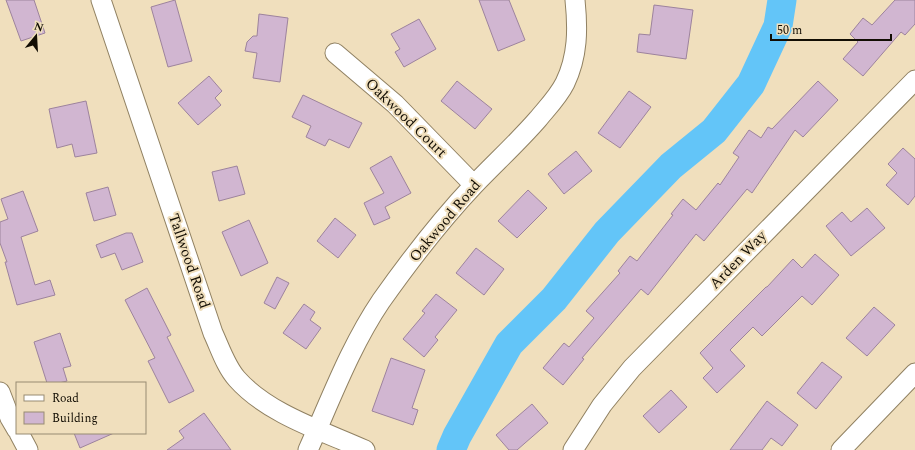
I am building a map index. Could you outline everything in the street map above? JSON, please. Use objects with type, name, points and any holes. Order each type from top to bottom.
[{"type":"street","name":"Tallwood Road","points":[[101,0],[213,333],[224,358],[236,378],[259,399],[288,416],[365,450]]},
{"type":"street","name":"Oakwood Road","points":[[308,450],[347,361],[381,301],[445,217],[550,106],[565,84],[571,67],[575,46],[577,27],[575,0]]},
{"type":"street","name":"Oakwood Court","points":[[335,53],[395,104],[474,185]]},
{"type":"street","name":"Arden Way","points":[[573,450],[602,405],[632,368],[915,80]]},
{"type":"street","points":[[841,450],[915,373]]},
{"type":"street","points":[[0,392],[10,418],[16,428]]},
{"type":"street","points":[[20,434],[28,450]]},
{"type":"building","points":[[6,0],[34,0],[45,33],[21,41]]},
{"type":"building","points":[[175,0],[192,61],[168,67],[151,7]]},
{"type":"building","points":[[479,0],[509,0],[525,40],[498,51]]},
{"type":"building","points":[[895,0],[915,0],[915,24],[905,35],[901,32],[863,76],[843,59],[858,42],[850,34],[863,18],[872,25]]},
{"type":"building","points":[[654,5],[693,10],[686,59],[637,52],[639,34],[650,35]]},
{"type":"building","points":[[259,14],[288,18],[280,82],[253,78],[257,53],[245,51],[247,42],[253,36],[257,36]]},
{"type":"building","points":[[419,19],[436,49],[404,67],[395,52],[400,49],[391,34]]},
{"type":"building","points":[[209,76],[222,91],[215,98],[221,105],[198,125],[178,103]]},
{"type":"building","points":[[457,81],[492,109],[475,129],[441,101]]},
{"type":"building","points":[[818,81],[838,100],[803,137],[795,130],[752,193],[747,189],[704,241],[696,234],[648,295],[641,289],[582,358],[584,359],[563,385],[543,368],[564,343],[569,347],[594,318],[586,311],[620,273],[618,271],[630,256],[637,261],[673,215],[671,214],[683,199],[696,210],[718,183],[720,185],[739,157],[733,153],[749,130],[761,138],[768,127],[772,129]]},
{"type":"building","points":[[629,91],[651,107],[620,148],[598,133]]},
{"type":"building","points":[[303,95],[362,123],[349,148],[329,139],[325,146],[306,137],[311,126],[292,117]]},
{"type":"building","points":[[86,101],[97,153],[75,157],[72,144],[57,148],[49,109]]},
{"type":"building","points":[[903,148],[915,159],[915,196],[908,205],[886,185],[897,173],[888,164]]},
{"type":"building","points":[[576,151],[592,171],[564,194],[548,174]]},
{"type":"building","points":[[391,156],[411,193],[385,207],[390,218],[374,225],[364,203],[384,193],[370,168]]},
{"type":"building","points":[[237,166],[245,194],[219,201],[212,172]]},
{"type":"building","points":[[108,187],[116,215],[94,221],[86,193]]},
{"type":"building","points":[[528,190],[547,208],[517,238],[498,221]]},
{"type":"building","points":[[23,191],[38,231],[21,237],[35,285],[50,280],[55,295],[17,305],[5,262],[7,262],[0,243],[0,222],[8,219],[1,199]]},
{"type":"building","points":[[867,208],[885,228],[851,256],[826,226],[842,212],[851,222]]},
{"type":"building","points":[[335,218],[356,235],[338,258],[317,241]]},
{"type":"building","points":[[249,220],[268,263],[241,276],[222,232]]},
{"type":"building","points":[[126,233],[132,233],[143,262],[122,270],[115,253],[101,258],[96,245]]},
{"type":"building","points":[[476,248],[504,269],[484,295],[456,273]]},
{"type":"building","points":[[815,254],[839,275],[812,305],[802,296],[762,336],[753,327],[730,350],[745,366],[717,393],[703,378],[713,368],[700,353],[767,287],[793,259],[802,268]]},
{"type":"building","points":[[277,277],[289,283],[275,309],[264,303]]},
{"type":"building","points":[[147,288],[171,335],[167,337],[194,391],[169,403],[148,361],[155,358],[125,300]]},
{"type":"building","points":[[436,294],[457,310],[435,337],[438,340],[424,357],[403,339],[425,313],[422,311]]},
{"type":"building","points":[[304,304],[315,312],[310,320],[321,328],[306,349],[283,333]]},
{"type":"building","points":[[874,307],[895,325],[867,356],[846,338]]},
{"type":"building","points":[[60,333],[71,366],[63,368],[67,381],[47,382],[34,342]]},
{"type":"building","points":[[391,358],[425,370],[412,408],[418,410],[413,425],[372,411]]},
{"type":"building","points":[[822,362],[842,377],[816,409],[797,393]]},
{"type":"building","points":[[671,390],[687,407],[659,433],[643,416]]},
{"type":"building","points":[[767,401],[798,425],[782,446],[771,438],[762,450],[730,450]]},
{"type":"building","points":[[532,404],[548,423],[517,450],[509,450],[496,435]]},
{"type":"building","points":[[204,413],[231,450],[167,450],[184,438],[179,431]]},
{"type":"building","points":[[74,434],[112,434],[80,448]]},
{"type":"waterway","points":[[451,450],[457,436],[509,344],[554,299],[607,232],[671,166],[714,131],[751,84],[778,26],[782,0]]}]
